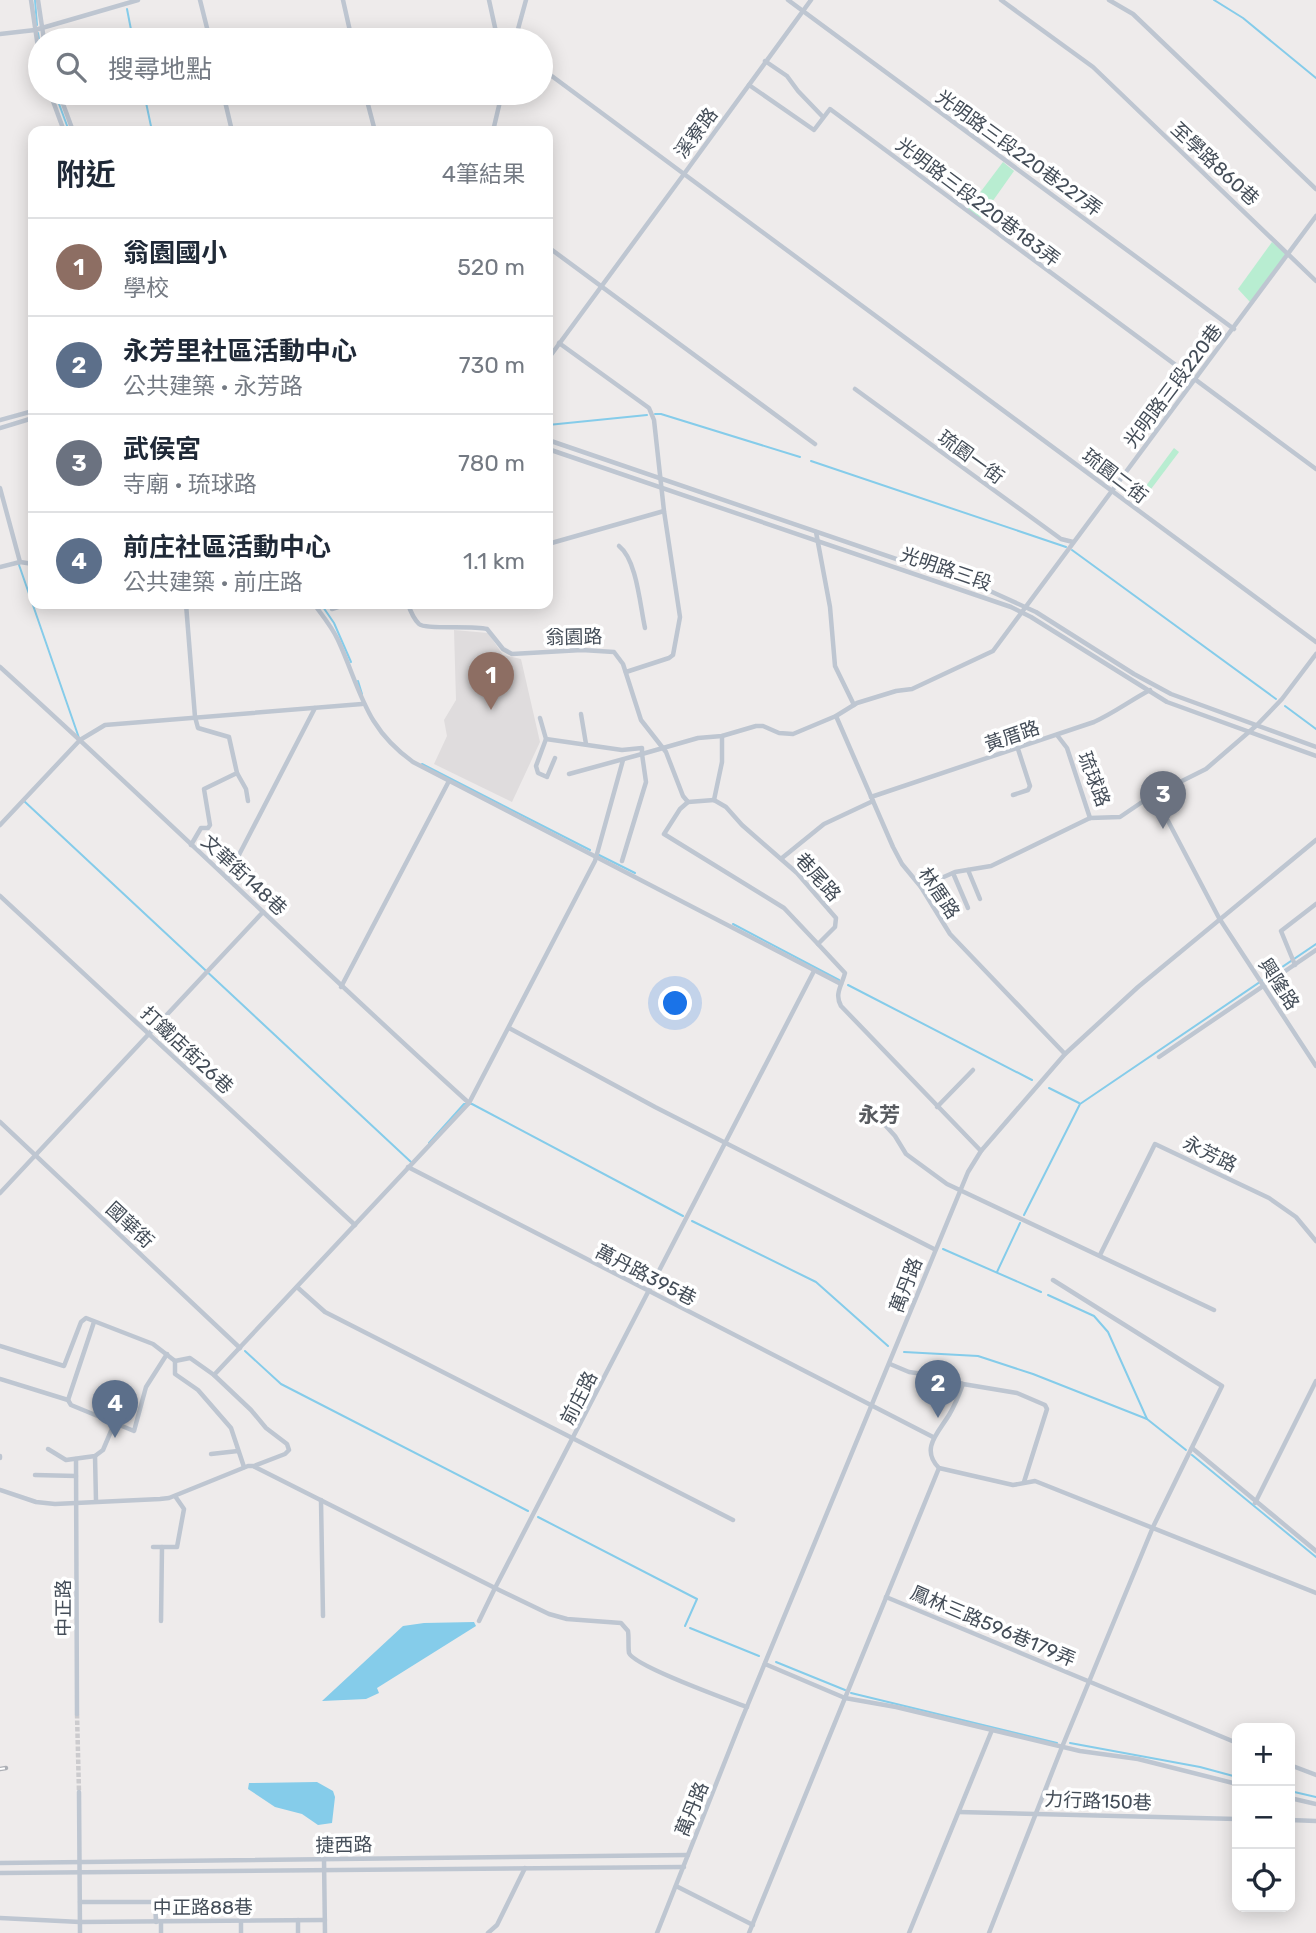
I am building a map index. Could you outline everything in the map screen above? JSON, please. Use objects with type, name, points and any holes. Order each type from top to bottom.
[{"type":"street","points":[[31,0],[35,28]]},
{"type":"street","points":[[38,0],[42,27],[138,0]]},
{"type":"street","points":[[200,0],[207,28]]},
{"type":"street","points":[[343,0],[349,28]]},
{"type":"street","points":[[489,0],[495,28]]},
{"type":"street","points":[[518,28],[526,0]]},
{"type":"street","name":"光明路三段220巷227弄","points":[[788,0],[1234,329]]},
{"type":"street","name":"溪寮路","points":[[553,77],[684,174],[811,0]]},
{"type":"street","name":"至學路860巷","points":[[1001,0],[1093,67],[1316,281]]},
{"type":"street","points":[[1109,0],[1133,14],[1316,189]]},
{"type":"street","points":[[0,34],[28,31]]},
{"type":"street","points":[[765,61],[787,76],[823,117]]},
{"type":"street","name":"光明路三段220巷183弄","points":[[749,85],[814,130],[830,109],[1195,380]]},
{"type":"street","points":[[54,105],[62,126]]},
{"type":"street","points":[[63,105],[71,126]]},
{"type":"street","points":[[226,105],[231,126]]},
{"type":"street","points":[[368,105],[374,126]]},
{"type":"street","points":[[494,126],[499,105]]},
{"type":"street","points":[[553,352],[684,174]]},
{"type":"street","name":"琉園二街","points":[[684,174],[1316,642]]},
{"type":"street","name":"光明路三段220巷","points":[[1027,607],[1316,216]]},
{"type":"street","points":[[553,251],[815,444]]},
{"type":"street","points":[[559,343],[651,411],[680,618],[673,655],[669,659],[626,672],[640,720],[662,747],[688,802]]},
{"type":"street","points":[[1195,380],[1316,469]]},
{"type":"street","name":"琉園一街","points":[[855,389],[1061,539],[1073,542]]},
{"type":"street","points":[[0,420],[28,412]]},
{"type":"street","points":[[0,428],[28,420]]},
{"type":"street","name":"光明路三段","points":[[553,442],[990,591],[1027,607],[1182,699],[1316,747]]},
{"type":"street","name":"光明路三段","points":[[553,451],[984,596],[1022,612],[1174,704],[1316,755]]},
{"type":"street","points":[[0,488],[1,503],[19,563]]},
{"type":"street","points":[[553,543],[664,512]]},
{"type":"street","points":[[816,532],[830,607],[835,666],[854,705]]},
{"type":"street","points":[[619,546],[626,551],[631,565],[645,628]]},
{"type":"street","points":[[0,567],[28,564]]},
{"type":"street","points":[[569,774],[662,747],[698,738],[722,736],[756,726],[793,734],[836,716],[854,705],[896,691],[912,689],[993,651],[1027,607]]},
{"type":"street","points":[[186,609],[198,728],[229,737],[236,773],[246,789],[248,801]]},
{"type":"street","points":[[317,609],[337,638],[362,704],[383,735],[412,762],[841,984]]},
{"type":"street","name":"翁園路","points":[[410,609],[417,623],[426,628],[456,625],[487,629],[503,649],[512,654],[609,650],[618,655],[626,672]]},
{"type":"street","name":"琉球路","points":[[1057,735],[1067,748],[1090,818],[1120,817],[1148,798],[1201,772],[1249,732],[1282,699],[1316,654]]},
{"type":"street","name":"文華街148巷","points":[[0,667],[468,1104]]},
{"type":"street","points":[[1150,690],[1153,684]]},
{"type":"street","name":"黃厝路","points":[[782,858],[824,824],[872,799],[1057,735],[1113,713],[1125,703],[1150,690]]},
{"type":"street","points":[[0,825],[79,738],[105,725],[362,704]]},
{"type":"street","points":[[226,878],[315,708]]},
{"type":"street","points":[[581,714],[586,744]]},
{"type":"street","name":"林厝路","points":[[836,716],[902,864],[950,934],[1065,1054]]},
{"type":"street","points":[[541,718],[546,739],[536,766],[538,773],[548,777],[555,758]]},
{"type":"street","points":[[722,736],[722,762],[714,800],[688,802],[680,809],[664,834],[785,908],[844,970],[838,997],[841,1006],[981,1151]]},
{"type":"street","points":[[546,739],[622,750],[642,748],[646,782],[622,861]]},
{"type":"street","points":[[1013,795],[1028,790],[1030,786],[1018,749]]},
{"type":"street","points":[[214,1375],[468,1104],[595,857],[622,760]]},
{"type":"street","points":[[191,845],[198,831],[210,825],[204,789],[236,773]]},
{"type":"street","points":[[341,987],[449,781]]},
{"type":"street","points":[[1148,798],[1157,814],[1168,821],[1219,918]]},
{"type":"street","name":"巷尾路","points":[[714,800],[726,807],[742,825],[782,858],[836,918],[835,927],[818,944]]},
{"type":"street","points":[[920,887],[953,873],[991,866],[1090,818]]},
{"type":"street","name":"萬丹路","points":[[657,1933],[747,1707],[890,1364],[934,1249],[968,1172],[981,1151],[1065,1054],[1138,987],[1316,840]]},
{"type":"street","points":[[968,870],[980,899]]},
{"type":"street","points":[[953,873],[968,908]]},
{"type":"street","name":"打鐵店街26巷","points":[[0,896],[355,1225]]},
{"type":"street","points":[[1294,962],[1281,931],[1316,904]]},
{"type":"street","points":[[0,1193],[264,912]]},
{"type":"street","name":"興隆路","points":[[1219,918],[1316,1066]]},
{"type":"street","points":[[1159,1057],[1262,983],[1316,950]]},
{"type":"street","name":"前庄路","points":[[479,1621],[814,971]]},
{"type":"street","points":[[509,1028],[934,1249]]},
{"type":"street","points":[[937,1107],[974,1070]]},
{"type":"street","points":[[865,1103],[895,1136],[906,1154],[960,1191],[1214,1310]]},
{"type":"street","name":"國華街","points":[[0,1122],[240,1348]]},
{"type":"street","name":"永芳路","points":[[1100,1255],[1155,1144],[1269,1198],[1296,1217],[1316,1241]]},
{"type":"street","name":"萬丹路395巷","points":[[408,1167],[933,1437]]},
{"type":"street","points":[[989,1933],[1153,1527],[1222,1386],[1053,1280]]},
{"type":"street","points":[[297,1287],[325,1312],[733,1520]]},
{"type":"street","points":[[0,1346],[64,1366],[80,1322],[86,1318],[153,1344],[175,1361],[175,1374],[198,1390],[231,1428],[244,1467]]},
{"type":"street","points":[[68,1400],[94,1321]]},
{"type":"street","points":[[0,1379],[68,1400],[68,1403],[134,1431],[146,1387],[167,1354]]},
{"type":"street","points":[[0,1490],[36,1502],[55,1504],[159,1499],[175,1496],[244,1467],[285,1454],[289,1450],[287,1444],[266,1428],[214,1375],[190,1358],[175,1361]]},
{"type":"street","points":[[890,1364],[909,1372],[938,1376],[963,1384],[1017,1392],[1045,1405],[1047,1409],[1024,1483]]},
{"type":"street","points":[[1255,1503],[1316,1381]]},
{"type":"street","points":[[963,1384],[948,1415],[933,1437],[930,1453],[939,1468],[1013,1485],[1035,1481],[1316,1593]]},
{"type":"street","points":[[48,1449],[63,1459],[95,1456],[103,1450],[114,1424]]},
{"type":"street","points":[[1192,1448],[1316,1551]]},
{"type":"street","points":[[211,1454],[238,1451]]},
{"type":"street","points":[[95,1456],[96,1501]]},
{"type":"street","name":"中正路","points":[[76,1459],[77,1714]]},
{"type":"street","points":[[253,1466],[549,1614],[567,1619],[621,1623],[628,1631],[629,1652],[634,1658],[665,1676],[747,1707]]},
{"type":"street","points":[[749,1933],[939,1468]]},
{"type":"street","points":[[35,1475],[76,1476]]},
{"type":"street","points":[[153,1547],[177,1547],[184,1509],[175,1496]]},
{"type":"street","points":[[321,1500],[323,1616]]},
{"type":"street","points":[[161,1621],[162,1547]]},
{"type":"street","name":"鳳林三路596巷179弄","points":[[887,1597],[1232,1741]]},
{"type":"street","points":[[765,1664],[845,1698],[896,1707],[1062,1747],[1138,1759],[1232,1783]]},
{"type":"street","points":[[909,1933],[992,1730]]},
{"type":"street","points":[[1295,1767],[1316,1776]]},
{"type":"street","points":[[79,1792],[80,1933]]},
{"type":"street","points":[[1295,1799],[1316,1804]]},
{"type":"street","name":"力行路150巷","points":[[959,1812],[1232,1819]]},
{"type":"street","points":[[1295,1820],[1316,1821]]},
{"type":"street","name":"捷西路","points":[[0,1863],[688,1855]]},
{"type":"street","points":[[324,1859],[325,1933]]},
{"type":"street","name":"捷西路","points":[[0,1873],[684,1867]]},
{"type":"street","points":[[488,1933],[497,1925],[525,1868]]},
{"type":"street","points":[[676,1886],[752,1925]]},
{"type":"street","points":[[80,1902],[155,1902],[161,1933]]},
{"type":"street","name":"中正路88巷","points":[[0,1918],[80,1922],[325,1920]]},
{"type":"street","points":[[298,1920],[298,1933]]},
{"type":"street","points":[[241,1922],[241,1933]]},
{"type":"shaded area","points":[[454,630],[488,633],[503,655],[521,659],[540,742],[512,802],[434,764],[447,736],[444,720],[456,700]]},
{"type":"green space","points":[[1003,162],[1014,171],[980,219],[967,210]]},
{"type":"green space","points":[[1272,242],[1286,254],[1250,302],[1238,289]]},
{"type":"green space","points":[[1174,448],[1179,452],[1139,505],[1134,502]]},
{"type":"water","points":[[474,1622],[476,1626],[377,1688],[379,1693],[366,1699],[322,1701],[403,1626]]},
{"type":"water","points":[[317,1782],[333,1791],[335,1797],[332,1823],[318,1825],[302,1814],[275,1807],[248,1789],[249,1783]]},
{"type":"waterway","points":[[35,0],[37,25]]},
{"type":"waterway","points":[[1214,0],[1243,18],[1316,78]]},
{"type":"waterway","points":[[127,9],[131,28]]},
{"type":"waterway","points":[[59,105],[67,126]]},
{"type":"waterway","points":[[147,105],[151,126]]},
{"type":"waterway","points":[[655,414],[800,457]]},
{"type":"waterway","points":[[553,424],[647,415]]},
{"type":"waterway","points":[[811,461],[1066,547]]},
{"type":"waterway","points":[[1072,550],[1276,699]]},
{"type":"waterway","points":[[18,562],[28,591]]},
{"type":"waterway","points":[[34,609],[79,738]]},
{"type":"waterway","points":[[324,609],[334,623],[351,662]]},
{"type":"waterway","points":[[358,681],[362,694]]},
{"type":"waterway","points":[[1285,706],[1316,729]]},
{"type":"waterway","points":[[422,764],[590,850]]},
{"type":"waterway","points":[[24,801],[411,1162]]},
{"type":"waterway","points":[[599,855],[635,873]]},
{"type":"waterway","points":[[733,924],[839,980]]},
{"type":"waterway","points":[[1024,1215],[1080,1104],[1316,944]]},
{"type":"waterway","points":[[848,985],[1032,1080]]},
{"type":"waterway","points":[[1049,1088],[1079,1103]]},
{"type":"waterway","points":[[429,1143],[464,1104],[472,1104],[683,1216]]},
{"type":"waterway","points":[[692,1221],[816,1282],[888,1346]]},
{"type":"waterway","points":[[997,1272],[1020,1223]]},
{"type":"waterway","points":[[943,1249],[1041,1292]]},
{"type":"waterway","points":[[1048,1295],[1094,1316],[1108,1332],[1147,1419],[1186,1450]]},
{"type":"waterway","points":[[245,1351],[281,1384],[528,1511]]},
{"type":"waterway","points":[[904,1352],[978,1356],[1033,1374],[1147,1419]]},
{"type":"waterway","points":[[1192,1455],[1316,1557]]},
{"type":"waterway","points":[[538,1517],[697,1599],[685,1626]]},
{"type":"waterway","points":[[690,1628],[759,1656]]},
{"type":"waterway","points":[[776,1662],[845,1690]]},
{"type":"waterway","points":[[851,1693],[1057,1743]]},
{"type":"waterway","points":[[1070,1743],[1200,1767],[1232,1776]]},
{"type":"waterway","points":[[1295,1792],[1316,1797]]},
{"type":"tunnel","points":[[77,1714],[79,1792]]},
{"type":"railway","points":[[0,1769],[6,1768]]},
{"type":"place","name":"翁園國小","points":[[491,710]]},
{"type":"place","name":"武侯宮","points":[[1163,829]]},
{"type":"place","name":"永芳里社區活動中心","points":[[938,1418]]},
{"type":"place","name":"前庄社區活動中心","points":[[115,1438]]},
{"type":"district","name":"永芳","points":[[879,1114]]}]
